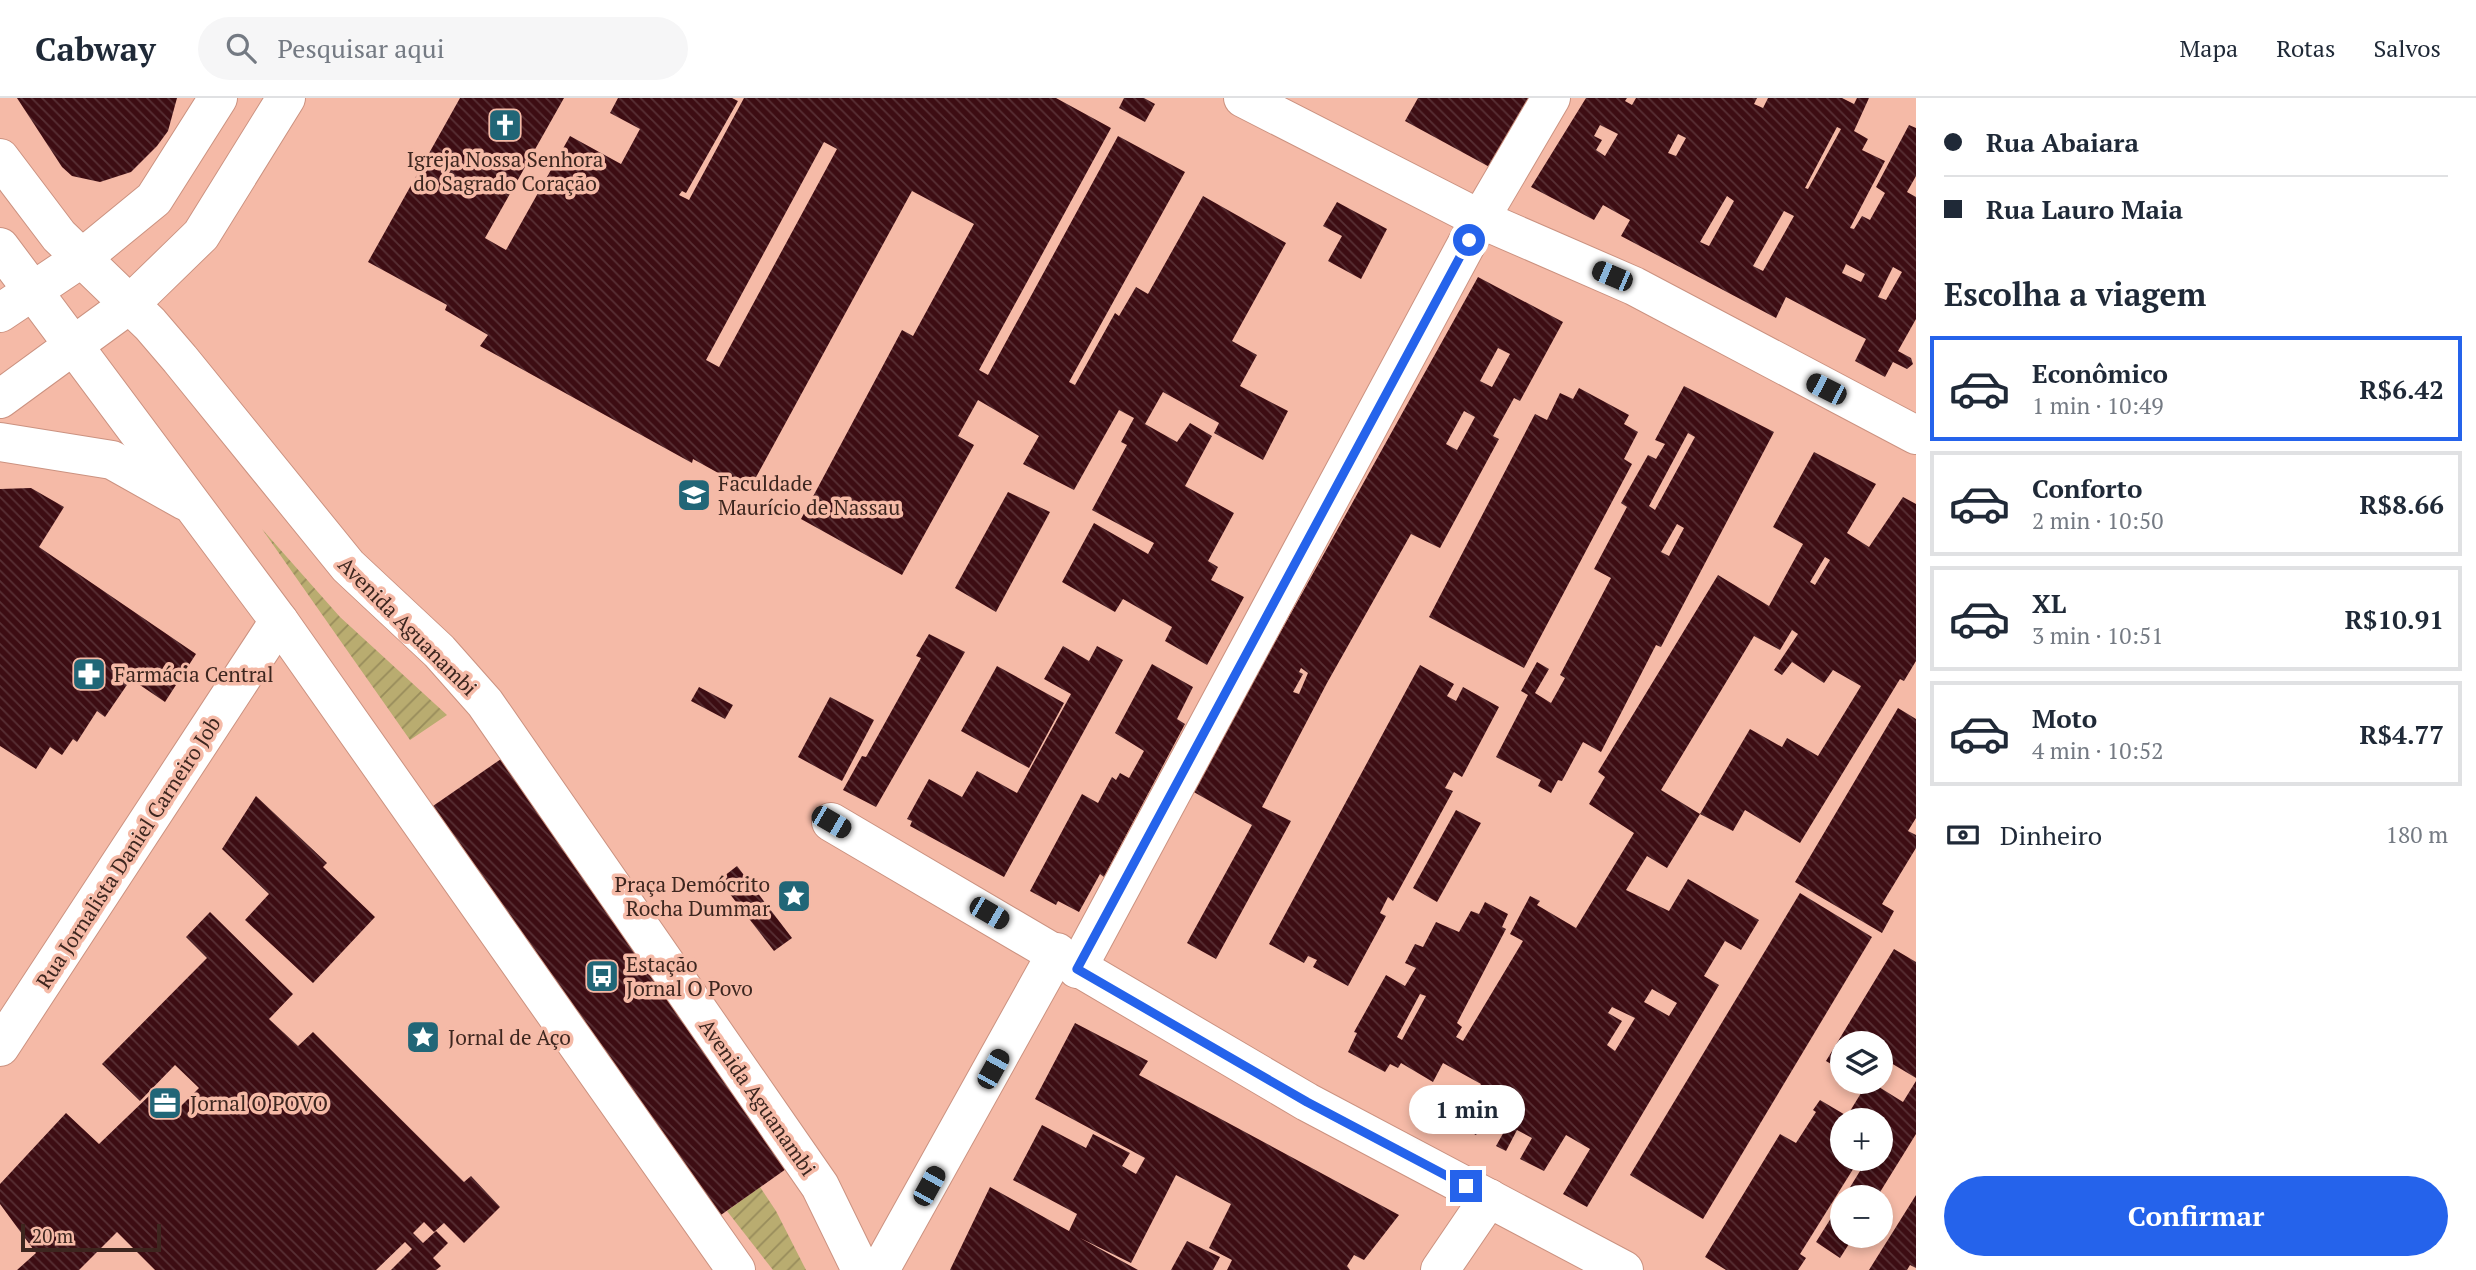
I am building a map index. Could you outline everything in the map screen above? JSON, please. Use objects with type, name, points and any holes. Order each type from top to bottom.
[{"type":"main road","points":[[0,313],[82,258],[154,199],[218,98]]},
{"type":"main road","points":[[0,399],[130,304],[201,235],[286,98]]},
{"type":"main road","points":[[1243,98],[1480,219],[1634,286],[1916,435]]},
{"type":"main road","points":[[880,1270],[1067,960],[1480,219],[1551,98]]},
{"type":"main road","name":"Avenida Aguanambi","points":[[0,158],[60,236],[130,304],[180,359],[348,566],[439,652],[485,704],[820,1186],[860,1270]]},
{"type":"main road","points":[[0,247],[279,621],[736,1270]]},
{"type":"main road","points":[[0,442],[112,460],[196,507]]},
{"type":"main road","name":"Rua Jornalista Daniel Carneiro Job","points":[[0,1047],[279,621]]},
{"type":"main road","points":[[831,822],[1307,1102],[1624,1270]]},
{"type":"main road","points":[[1440,1270],[1489,1198]]},
{"type":"shaded area","points":[[262,529],[340,617],[447,715],[410,740]]},
{"type":"shaded area","points":[[760,1187],[776,1211],[806,1270],[773,1270],[727,1211]]},
{"type":"building","points":[[17,98],[177,98],[168,131],[157,146],[131,172],[100,182],[72,176],[62,167]]},
{"type":"building","points":[[460,98],[564,98],[485,238],[506,250],[570,136],[621,164],[640,129],[610,113],[618,98],[732,98],[738,101],[686,193],[682,191],[679,195],[689,200],[744,98],[1056,98],[1111,128],[979,370],[988,375],[1118,136],[1185,172],[1069,382],[1075,385],[1115,313],[1119,316],[1136,287],[1148,294],[1203,196],[1286,243],[1232,341],[1257,355],[1240,386],[1288,411],[1263,460],[1214,433],[1219,423],[1163,392],[1145,424],[1177,442],[1190,423],[1212,436],[1185,486],[1234,513],[1208,561],[1218,567],[1211,580],[1244,597],[1207,665],[1165,641],[1172,627],[1123,599],[1115,612],[1062,582],[1094,523],[1148,554],[1154,543],[1092,510],[1127,445],[1121,442],[1134,418],[1119,410],[1074,490],[1023,464],[1039,436],[978,400],[958,436],[974,445],[902,575],[801,519],[902,330],[913,336],[974,224],[912,191],[749,490],[693,459],[692,463],[480,346],[488,335],[445,310],[447,305],[368,262]],"holes":[[[824,142],[837,149],[719,367],[706,360]]]},
{"type":"building","points":[[1124,98],[1144,98],[1155,104],[1145,122],[1119,108]]},
{"type":"building","points":[[1418,98],[1537,98],[1495,170],[1405,121]]},
{"type":"building","points":[[1586,98],[1627,98],[1625,101],[1632,105],[1636,98],[1757,98],[1754,104],[1763,108],[1768,98],[1842,98],[1854,104],[1857,98],[1869,98],[1854,131],[1868,139],[1862,150],[1885,161],[1850,228],[1854,229],[1862,216],[1870,220],[1885,193],[1876,187],[1909,125],[1916,128],[1916,176],[1907,192],[1916,197],[1916,319],[1898,351],[1911,358],[1913,364],[1907,369],[1893,362],[1885,377],[1855,361],[1866,339],[1786,297],[1776,318],[1621,236],[1630,220],[1603,205],[1594,220],[1531,187]],"holes":[[[1600,125],[1618,134],[1605,156],[1596,150],[1602,140],[1594,136]],[[1837,127],[1841,129],[1808,189],[1805,188]],[[1678,134],[1686,138],[1676,156],[1668,153]],[[1727,196],[1734,201],[1709,246],[1700,242]],[[1784,211],[1794,216],[1763,271],[1753,266]],[[1846,264],[1865,274],[1861,282],[1842,273]],[[1893,267],[1902,272],[1886,300],[1878,297]]]},
{"type":"building","points":[[1337,202],[1387,229],[1361,279],[1328,261],[1342,236],[1323,226]]},
{"type":"building","points":[[1478,277],[1563,322],[1520,401],[1514,398],[1493,436],[1499,439],[1440,548],[1411,534],[1327,683],[1262,807],[1291,821],[1216,959],[1187,943],[1252,825],[1192,791]],"holes":[[[1498,348],[1510,354],[1492,387],[1480,381]],[[1464,411],[1475,417],[1457,450],[1446,444]],[[1301,668],[1308,673],[1299,694],[1293,692],[1303,674],[1299,672]]]},
{"type":"building","points":[[1684,386],[1774,432],[1661,647],[1656,645],[1601,752],[1583,742],[1562,781],[1558,780],[1551,793],[1538,786],[1541,780],[1496,757],[1528,695],[1521,691],[1537,662],[1549,669],[1535,693],[1551,703],[1565,678],[1560,675],[1611,578],[1594,569],[1627,507],[1621,503],[1648,455],[1656,459],[1665,444],[1655,440]],"holes":[[[1688,433],[1695,437],[1655,510],[1649,506]],[[1677,524],[1684,528],[1669,556],[1661,552]]]},
{"type":"building","points":[[1579,388],[1629,415],[1624,424],[1638,432],[1624,459],[1632,464],[1524,668],[1429,617],[1535,414],[1547,420],[1560,393],[1573,399]]},
{"type":"building","points":[[1814,452],[1876,484],[1847,533],[1869,547],[1903,497],[1916,504],[1916,661],[1904,681],[1900,679],[1800,843],[1745,810],[1733,831],[1700,814],[1667,868],[1647,856],[1626,890],[1669,911],[1688,879],[1759,920],[1741,950],[1725,941],[1704,976],[1719,985],[1587,1207],[1563,1194],[1590,1149],[1566,1135],[1544,1171],[1520,1159],[1532,1138],[1517,1130],[1506,1151],[1496,1146],[1505,1130],[1486,1118],[1476,1135],[1456,1124],[1481,1084],[1443,1063],[1433,1082],[1401,1063],[1398,1068],[1390,1064],[1385,1072],[1348,1052],[1357,1033],[1354,1032],[1386,975],[1405,986],[1416,968],[1405,963],[1415,944],[1423,947],[1436,922],[1459,932],[1471,911],[1479,914],[1485,902],[1508,914],[1502,927],[1506,929],[1457,1023],[1462,1027],[1456,1037],[1463,1041],[1523,941],[1510,934],[1530,896],[1540,901],[1537,905],[1576,928],[1634,833],[1589,804],[1605,777],[1598,772],[1718,575],[1769,606],[1803,544],[1773,527]],"holes":[[[1825,557],[1830,560],[1815,585],[1810,582]],[[1792,630],[1798,634],[1774,670],[1782,675],[1792,662],[1824,683],[1833,670],[1861,686],[1818,756],[1787,738],[1782,747],[1750,729],[1700,814],[1661,790],[1754,636],[1780,650]],[[1652,989],[1677,1003],[1669,1016],[1644,1002]],[[1420,994],[1426,996],[1402,1040],[1397,1037]],[[1612,1007],[1635,1018],[1615,1051],[1607,1045],[1622,1021],[1608,1013]]]},
{"type":"building","points":[[31,488],[64,507],[39,547],[196,654],[165,702],[131,679],[105,717],[97,711],[77,742],[73,739],[62,755],[50,747],[36,769],[0,746],[0,489]]},
{"type":"building","points":[[1008,492],[1050,512],[996,612],[955,588]]},
{"type":"building","points":[[929,634],[965,652],[876,807],[843,790],[862,756],[866,757],[921,658],[916,656]]},
{"type":"building","points":[[1063,646],[1089,661],[1097,646],[1123,660],[1004,877],[910,826],[912,821],[907,819],[929,779],[962,797],[977,771],[1017,793],[1071,694],[1044,679]]},
{"type":"building","points":[[1152,664],[1193,687],[1177,719],[1185,724],[1104,877],[1100,874],[1079,912],[1058,901],[1056,905],[1030,891],[1082,794],[1098,803],[1112,777],[1116,780],[1120,773],[1129,778],[1144,751],[1115,733]]},
{"type":"building","points":[[1420,665],[1454,684],[1447,696],[1456,701],[1463,687],[1499,707],[1462,777],[1454,772],[1445,788],[1453,791],[1393,901],[1388,897],[1380,913],[1386,916],[1348,986],[1313,967],[1317,960],[1308,956],[1304,963],[1269,944]]},
{"type":"building","points":[[997,666],[1064,703],[1029,768],[961,731]]},
{"type":"building","points":[[699,687],[733,705],[725,719],[691,701]]},
{"type":"building","points":[[830,697],[874,720],[842,781],[798,757]]},
{"type":"building","points":[[1898,708],[1916,719],[1916,818],[1908,831],[1916,835],[1916,848],[1882,904],[1894,911],[1882,933],[1795,882]]},
{"type":"building","points":[[501,759],[786,1169],[718,1217],[433,806]]},
{"type":"building","points":[[256,796],[327,863],[323,867],[375,917],[313,983],[245,920],[269,894],[222,849]]},
{"type":"building","points":[[1456,810],[1481,823],[1437,902],[1413,888]]},
{"type":"building","points":[[737,866],[792,938],[774,951],[719,880]]},
{"type":"building","points":[[1800,893],[1872,937],[1703,1219],[1630,1175]]},
{"type":"building","points":[[210,912],[293,994],[269,1019],[298,1046],[313,1032],[464,1182],[471,1176],[500,1207],[464,1243],[444,1223],[434,1232],[424,1222],[413,1233],[423,1243],[436,1231],[448,1243],[433,1258],[441,1266],[436,1270],[391,1270],[412,1249],[405,1242],[376,1270],[155,1270],[117,1232],[79,1270],[17,1270],[36,1253],[0,1204],[0,1184],[66,1113],[99,1144],[152,1093],[162,1100],[167,1095],[180,1107],[199,1088],[175,1065],[140,1101],[102,1064],[207,958],[186,937]]},
{"type":"building","points":[[1894,949],[1916,962],[1916,1078],[1893,1064],[1893,1031],[1844,1031]]},
{"type":"building","points":[[1075,1023],[1148,1061],[1139,1075],[1399,1215],[1364,1260],[1354,1255],[1347,1266],[1350,1270],[1227,1270],[1232,1260],[1209,1248],[1231,1204],[1176,1175],[1131,1263],[1080,1238],[1138,1270],[950,1270],[990,1187],[1069,1231],[1077,1214],[1013,1180],[1042,1125],[1086,1148],[1093,1134],[1130,1153],[1122,1166],[1136,1174],[1145,1158],[1035,1099]]},
{"type":"building","points":[[1916,1081],[1916,1134],[1884,1185],[1851,1185],[1860,1171],[1893,1171],[1893,1108],[1852,1108],[1860,1094],[1890,1094],[1903,1102]]},
{"type":"building","points":[[1820,1100],[1834,1108],[1830,1108],[1830,1171],[1852,1171],[1843,1185],[1830,1185],[1830,1206],[1800,1254],[1806,1258],[1798,1270],[1726,1270],[1705,1257],[1780,1134],[1796,1143],[1816,1112],[1813,1110]]},
{"type":"building","points":[[1916,1195],[1916,1268],[1910,1265],[1907,1270],[1869,1270],[1883,1248],[1893,1248],[1893,1232]]},
{"type":"building","points":[[1830,1220],[1830,1248],[1846,1248],[1840,1258],[1816,1242]]},
{"type":"building","points":[[1187,1241],[1220,1257],[1213,1270],[1171,1270]]},
{"type":"place","name":"Igreja Nossa Senhora do Sagrado Coração","points":[[505,125]]},
{"type":"place","name":"Faculdade Maurício de Nassau","points":[[694,495]]},
{"type":"place","name":"Farmácia Central","points":[[89,674]]},
{"type":"place","name":"Praça Demócrito Rocha Dummar","points":[[794,896]]},
{"type":"place","name":"Estação Jornal O Povo","points":[[602,976]]},
{"type":"place","name":"Jornal de Aço","points":[[423,1037]]},
{"type":"place","name":"Jornal O POVO","points":[[165,1103]]},
{"type":"route","points":[[1466,1186],[1307,1102],[1077,969],[1469,240]]}]
